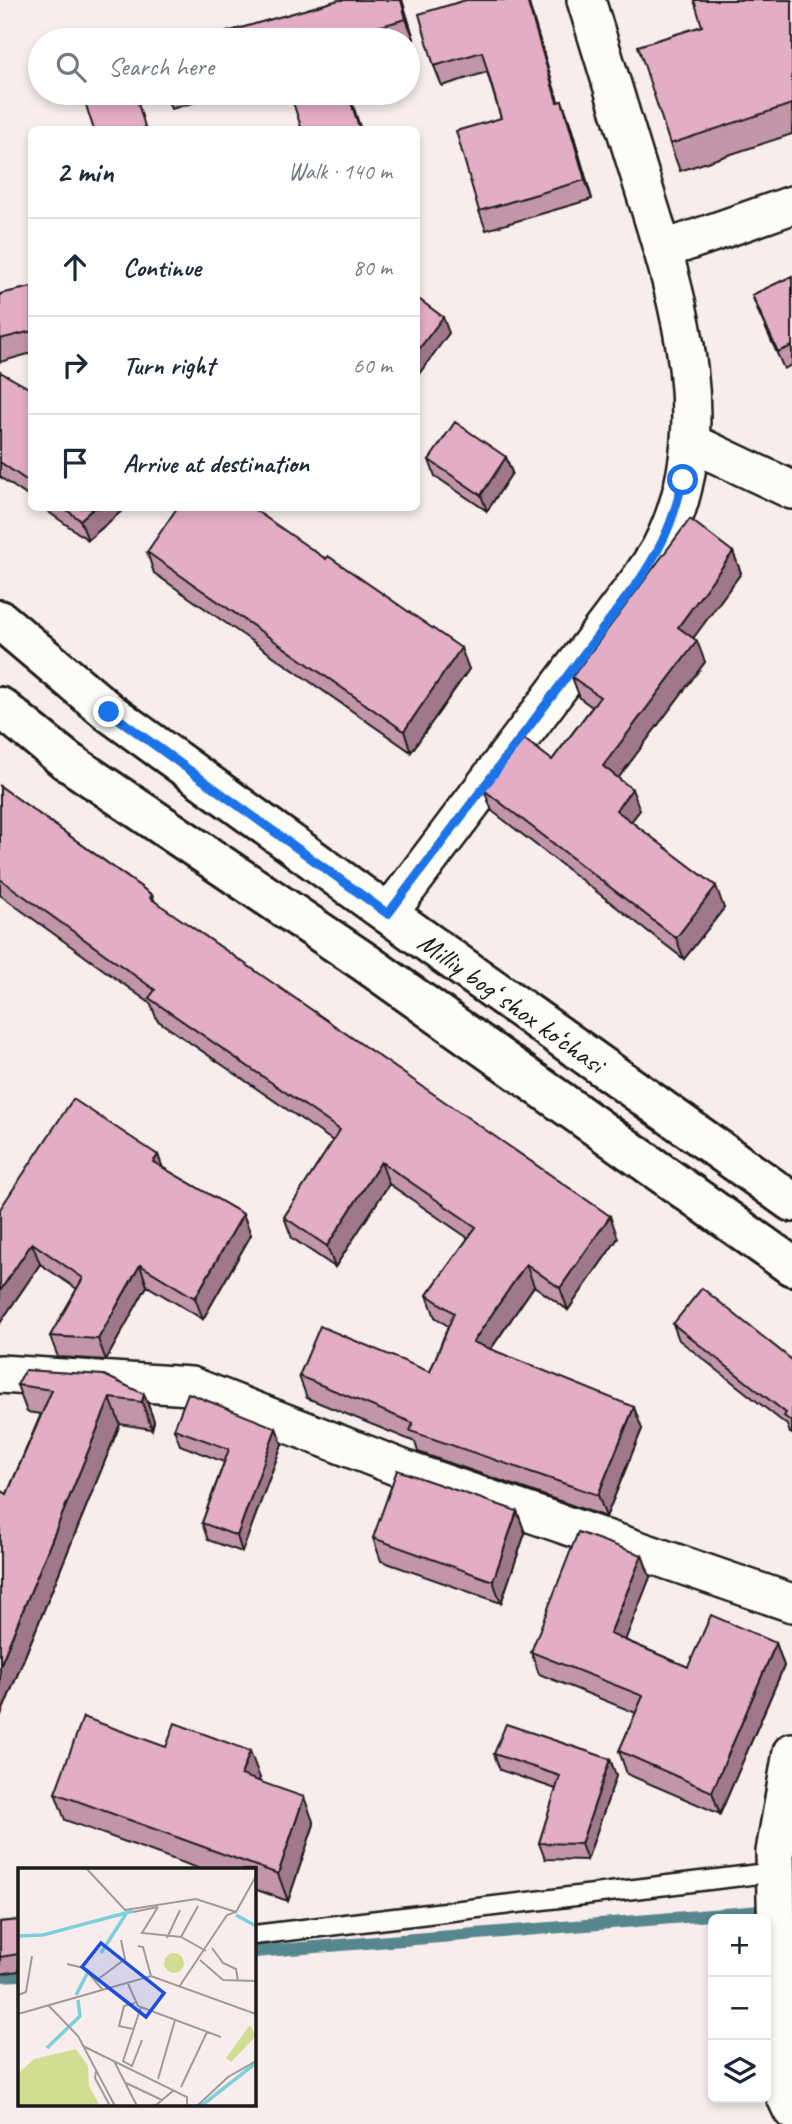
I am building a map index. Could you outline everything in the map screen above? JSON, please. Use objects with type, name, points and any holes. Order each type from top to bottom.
[{"type":"main road","name":"Milliy bog‘ shox ko‘chasi","points":[[0,620],[109,712],[792,1202]]},
{"type":"main road","name":"Milliy bog‘ shox ko‘chasi","points":[[0,707],[66,761],[366,963],[792,1265]]},
{"type":"street","points":[[388,914],[633,589],[661,547],[674,515],[683,480],[690,442],[691,395],[686,343],[663,250],[586,0]]},
{"type":"street","points":[[663,250],[792,205]]},
{"type":"street","points":[[690,442],[792,489]]},
{"type":"street","points":[[0,1374],[191,1386],[411,1472],[792,1603]]},
{"type":"street","points":[[792,1752],[775,1852],[774,2072],[792,2110]]},
{"type":"lane","points":[[256,1935],[776,1898]]},
{"type":"building","points":[[339,0],[401,0],[406,19],[374,28],[241,28]]},
{"type":"building","points":[[466,0],[527,0],[557,102],[562,101],[585,180],[479,211],[456,131],[501,118],[482,52],[434,66],[419,14]]},
{"type":"building","points":[[694,0],[792,0],[792,104],[670,144],[638,46],[702,26]]},
{"type":"building","points":[[86,105],[139,105],[145,126],[93,126]]},
{"type":"building","points":[[294,105],[352,105],[359,126],[301,126]]},
{"type":"building","points":[[792,276],[792,346],[778,352],[752,295]]},
{"type":"building","points":[[28,288],[28,332],[0,339],[0,294]]},
{"type":"building","points":[[420,300],[443,317],[420,348]]},
{"type":"building","points":[[0,372],[28,388],[28,481],[0,462]]},
{"type":"building","points":[[455,422],[506,457],[481,495],[429,460]]},
{"type":"building","points":[[68,511],[90,511],[80,520]]},
{"type":"building","points":[[175,511],[256,511],[326,559],[328,556],[461,648],[404,731],[147,552]]},
{"type":"building","points":[[690,519],[733,552],[678,627],[697,641],[603,766],[632,789],[616,810],[716,886],[676,938],[484,790],[523,738],[552,760],[600,697],[572,677]]},
{"type":"building","points":[[0,786],[152,895],[150,898],[610,1216],[560,1288],[526,1264],[473,1342],[634,1407],[598,1495],[410,1431],[413,1423],[299,1376],[320,1326],[430,1372],[454,1313],[427,1295],[476,1227],[381,1162],[327,1246],[284,1217],[340,1130],[149,998],[155,990],[0,879]]},
{"type":"building","points":[[73,1099],[158,1155],[153,1162],[243,1214],[195,1298],[140,1265],[98,1339],[50,1336],[83,1278],[32,1243],[0,1291],[0,1209]]},
{"type":"building","points":[[702,1288],[792,1360],[792,1422],[784,1416],[786,1413],[673,1324]]},
{"type":"building","points":[[25,1370],[104,1375],[144,1394],[142,1402],[110,1398],[0,1666],[0,1490],[7,1494],[52,1390],[17,1385]]},
{"type":"building","points":[[188,1393],[276,1428],[237,1536],[202,1523],[229,1449],[174,1429]]},
{"type":"building","points":[[397,1470],[517,1511],[493,1581],[373,1538]]},
{"type":"building","points":[[578,1532],[642,1555],[610,1634],[688,1667],[711,1615],[776,1643],[712,1792],[619,1751],[643,1696],[531,1652]]},
{"type":"building","points":[[83,1717],[166,1747],[175,1723],[250,1751],[241,1775],[304,1797],[278,1874],[55,1793]]},
{"type":"building","points":[[506,1724],[610,1759],[581,1844],[539,1843],[560,1776],[494,1754]]},
{"type":"building","points":[[18,1920],[18,1954],[0,1957],[0,1922]]},
{"type":"waterway","points":[[256,1952],[773,1910]]},
{"type":"waterway","points":[[0,1976],[18,1975]]},
{"type":"route","points":[[109,712],[388,914],[641,578],[661,547],[674,515],[683,480]]}]
